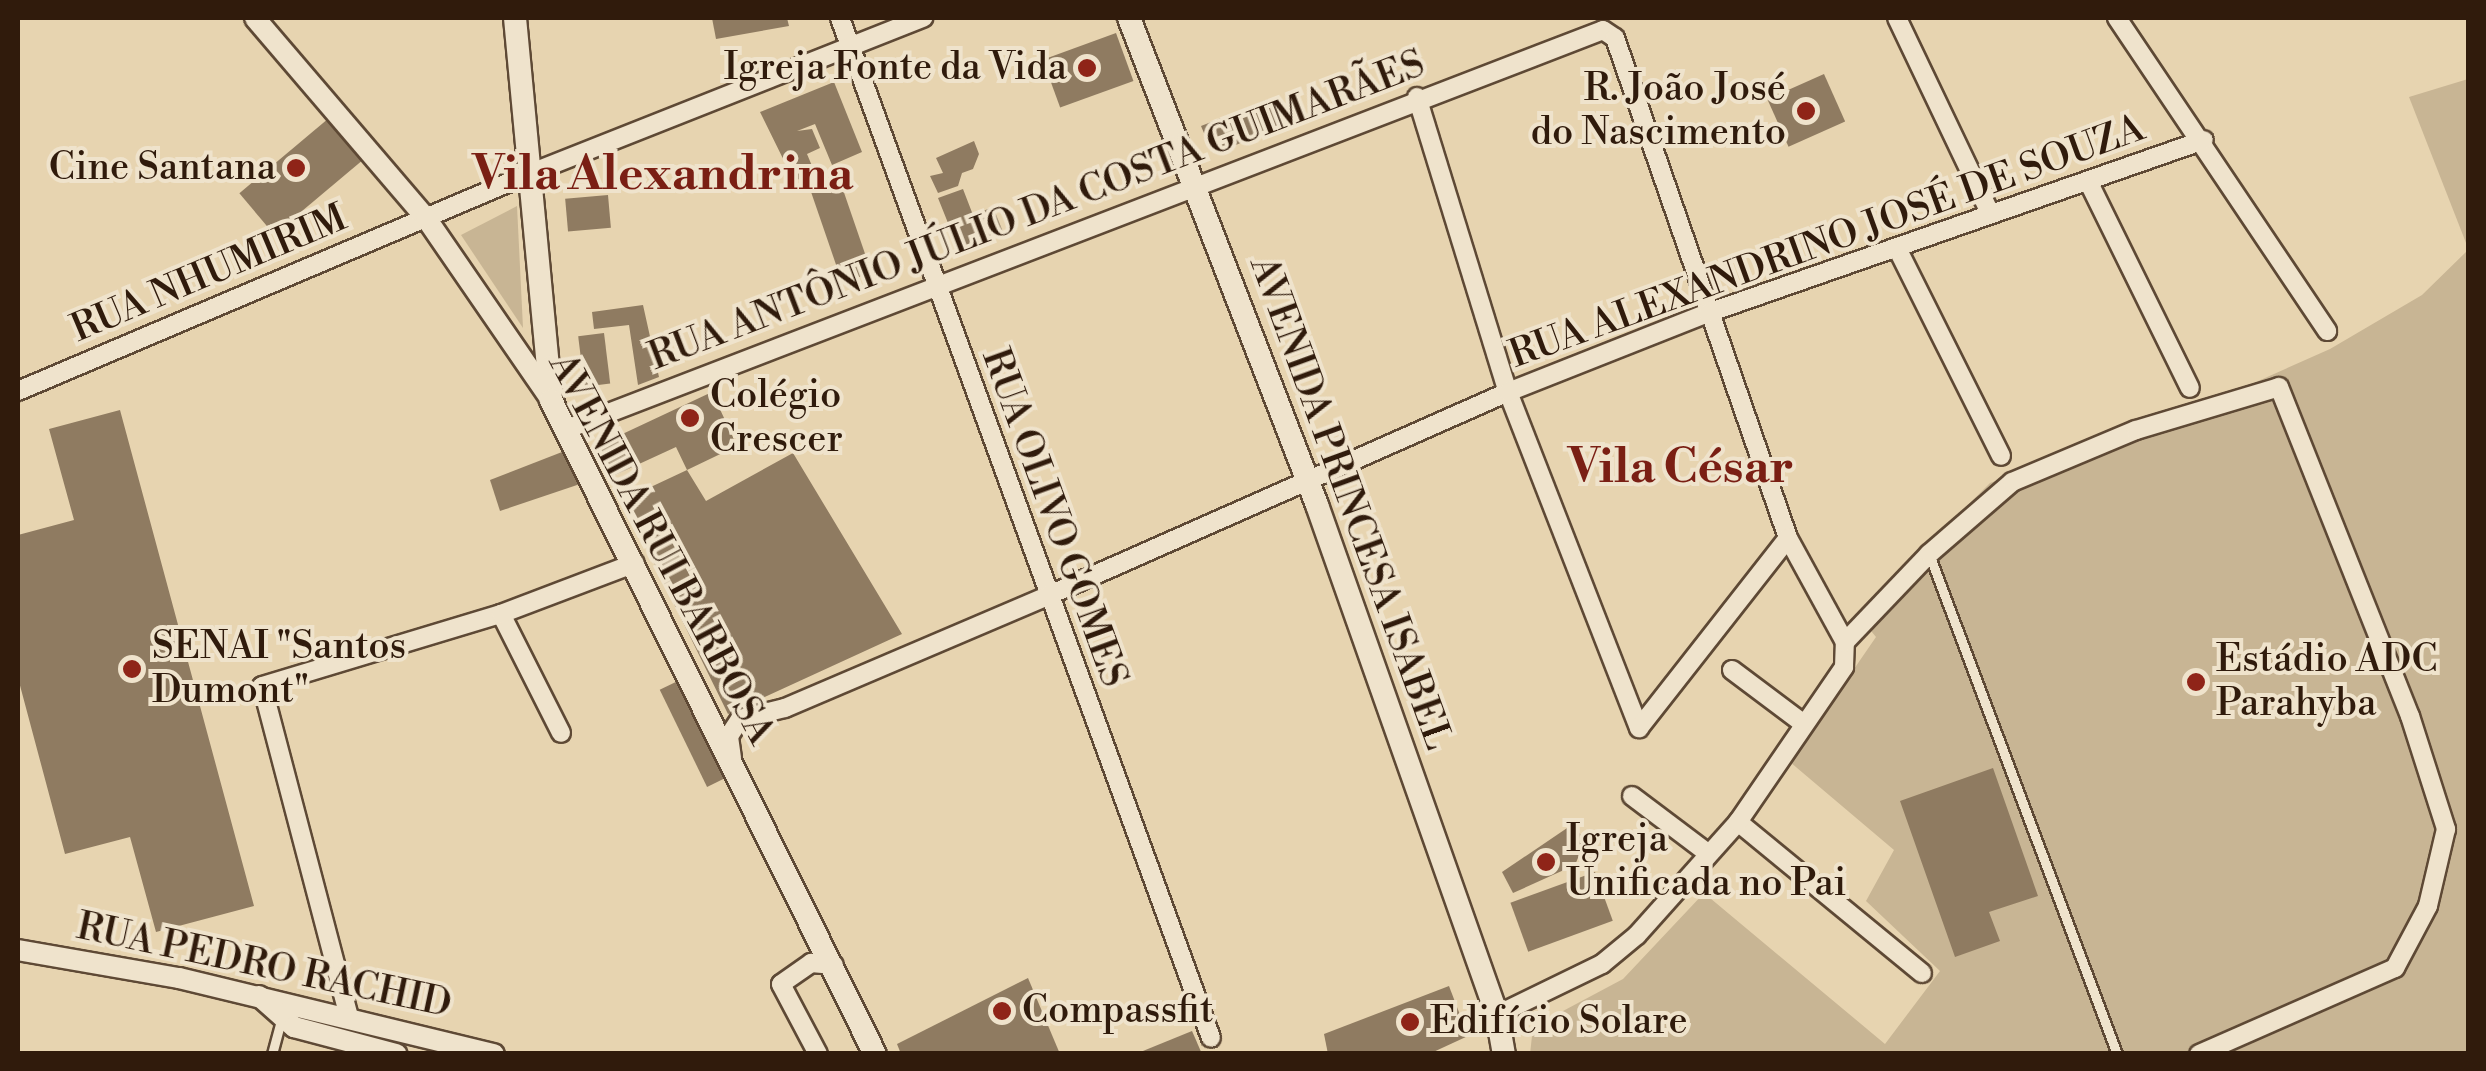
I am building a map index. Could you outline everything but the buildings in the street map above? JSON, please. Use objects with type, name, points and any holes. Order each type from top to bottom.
[{"type":"main road","points":[[515,18],[551,400]]},
{"type":"main road","name":"AVENIDA PRINCESA ISABEL","points":[[1129,18],[1306,479],[1497,1016],[1504,1054]]},
{"type":"main road","name":"AVENIDA RUI BARBOSA","points":[[551,400],[636,563],[874,1054]]},
{"type":"street","name":"AVENIDA RUI BARBOSA","points":[[255,18],[426,218],[551,400]]},
{"type":"street","name":"RUA OLIVO GOMES","points":[[840,18],[1211,1038]]},
{"type":"street","name":"RUA NHUMIRIM","points":[[18,390],[531,173],[922,18]]},
{"type":"street","points":[[1897,18],[1990,213]]},
{"type":"street","points":[[2117,18],[2204,140],[2327,331]]},
{"type":"street","name":"RUA ANTÔNIO JÚLIO DA COSTA GUIMARÃES","points":[[567,429],[1586,32],[1603,30],[1615,38],[1708,312]]},
{"type":"street","points":[[1418,97],[1508,392],[1639,728],[1788,538]]},
{"type":"street","name":"RUA ALEXANDRINO JOSÉ DE SOUZA","points":[[732,758],[732,726],[740,719],[785,708],[1508,392],[1708,312],[1898,250],[1990,213],[2090,185],[2204,140]]},
{"type":"street","points":[[2090,185],[2190,388]]},
{"type":"street","points":[[1898,250],[2001,456]]},
{"type":"street","points":[[1497,1016],[1602,964],[1738,822],[1844,668],[1845,642],[1788,538],[1708,312]]},
{"type":"street","points":[[1845,642],[1929,554],[2012,482],[2136,430],[2279,387],[2410,716],[2446,829],[2428,906],[2395,968],[2198,1054]]},
{"type":"street","points":[[350,1017],[262,686],[502,614],[636,563]]},
{"type":"street","points":[[502,614],[561,732]]},
{"type":"street","points":[[1732,670],[1804,724]]},
{"type":"street","points":[[1632,796],[1709,854]]},
{"type":"street","points":[[1738,822],[1922,974]]},
{"type":"street","name":"RUA PEDRO RACHID","points":[[18,950],[260,996],[494,1054]]},
{"type":"street","points":[[818,1054],[780,984],[811,963],[834,965]]},
{"type":"street","points":[[260,996],[281,1021],[370,1050],[396,1054]]},
{"type":"lane","points":[[1929,554],[2117,1054]]},
{"type":"lane","points":[[272,1054],[281,1021]]},
{"type":"shaded area","points":[[2468,79],[2468,248],[2409,97]]},
{"type":"shaded area","points":[[517,206],[523,328],[461,235]]},
{"type":"shaded area","points":[[2468,250],[2468,1053],[1530,1054],[1533,1027],[1623,979],[1704,893],[1885,1044],[1940,971],[1866,901],[1894,850],[1790,762],[1876,637],[1858,615],[1990,483],[2193,410],[2330,349],[2422,295]]},
{"type":"place","name":"Igreja Fonte da Vida","points":[[1087,68]]},
{"type":"place","name":"R. João José do Nascimento","points":[[1806,111]]},
{"type":"place","name":"Cine Santana","points":[[296,168]]},
{"type":"place","name":"Colégio Crescer","points":[[690,418]]},
{"type":"place","name":"SENAI \"Santos Dumont\"","points":[[132,669]]},
{"type":"place","name":"Estádio ADC Parahyba","points":[[2196,682]]},
{"type":"place","name":"Igreja Unificada no Pai","points":[[1546,862]]},
{"type":"place","name":"Compassfit","points":[[1002,1011]]},
{"type":"place","name":"Edifício Solare","points":[[1410,1022]]},
{"type":"district","name":"Vila Alexandrina","points":[[663,176]]},
{"type":"district","name":"Vila César","points":[[1681,469]]}]
